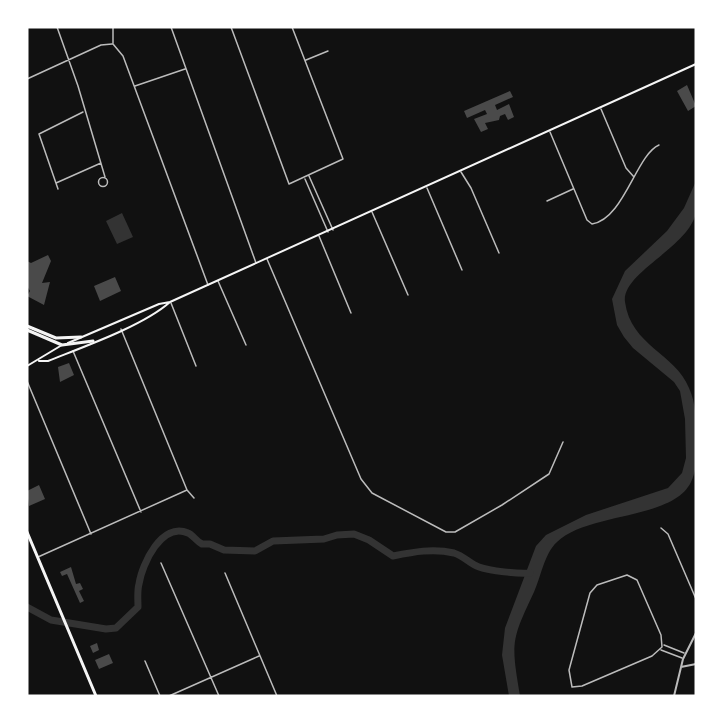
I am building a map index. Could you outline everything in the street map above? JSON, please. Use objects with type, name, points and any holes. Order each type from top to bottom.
[{"type":"main road","points":[[27,366],[39,361],[48,361],[121,329],[170,303],[696,64]]},
{"type":"main road","points":[[39,361],[46,353],[62,345],[159,304],[170,303]]},
{"type":"main road","points":[[27,328],[56,338],[81,337]]},
{"type":"main road","points":[[27,328],[62,345],[93,341]]},
{"type":"main road","points":[[27,532],[96,696]]},
{"type":"street","points":[[57,27],[105,177]]},
{"type":"street","points":[[113,27],[113,44]]},
{"type":"street","points":[[171,27],[256,264]]},
{"type":"street","points":[[231,27],[288,184],[343,160],[292,27]]},
{"type":"street","points":[[27,79],[105,44],[113,44],[122,52],[208,286]]},
{"type":"street","points":[[305,61],[328,51]]},
{"type":"street","points":[[134,86],[186,68]]},
{"type":"street","points":[[600,108],[626,168],[634,177]]},
{"type":"street","points":[[57,189],[39,134],[84,112]]},
{"type":"street","points":[[549,132],[587,220],[592,224],[599,222],[624,197],[650,151],[659,146]]},
{"type":"street","points":[[56,183],[102,162]]},
{"type":"street","points":[[461,172],[471,188],[500,253]]},
{"type":"street","points":[[309,176],[333,230]]},
{"type":"street","points":[[304,178],[328,232]]},
{"type":"street","points":[[427,188],[462,270]]},
{"type":"street","points":[[546,201],[573,189]]},
{"type":"street","points":[[372,212],[408,295]]},
{"type":"street","points":[[319,236],[351,313]]},
{"type":"street","points":[[267,259],[361,479],[372,493],[446,532],[454,532],[502,505],[549,474],[563,442]]},
{"type":"street","points":[[218,281],[246,345]]},
{"type":"street","points":[[170,303],[196,366]]},
{"type":"street","points":[[121,329],[187,490],[194,498]]},
{"type":"street","points":[[72,351],[141,512]]},
{"type":"street","points":[[27,381],[91,534]]},
{"type":"street","points":[[38,557],[187,490]]},
{"type":"street","points":[[661,528],[668,534],[696,599]]},
{"type":"street","points":[[161,563],[219,696]]},
{"type":"street","points":[[225,573],[277,696]]},
{"type":"street","points":[[627,575],[637,580],[662,644],[660,650],[652,656],[582,686],[572,687],[568,670],[590,593],[597,585],[627,575]]},
{"type":"street","points":[[675,696],[683,659],[696,633]]},
{"type":"street","points":[[662,644],[685,654]]},
{"type":"street","points":[[660,650],[683,659]]},
{"type":"street","points":[[169,696],[259,656]]},
{"type":"street","points":[[145,661],[160,696]]},
{"type":"street","points":[[681,667],[696,664]]},
{"type":"shaded area","points":[[696,181],[697,209],[690,226],[681,238],[633,281],[627,291],[625,302],[629,317],[636,329],[674,366],[689,388],[696,424],[696,460],[693,477],[681,494],[667,503],[649,510],[588,525],[571,532],[557,542],[546,559],[517,632],[514,652],[520,696],[509,696],[502,655],[505,628],[536,546],[546,535],[586,515],[668,488],[682,473],[686,458],[685,419],[680,391],[674,382],[633,348],[624,337],[617,325],[612,299],[625,271],[667,231],[684,208]]},
{"type":"shaded area","points":[[122,213],[133,237],[117,244],[106,221]]},
{"type":"building","points":[[687,85],[696,106],[688,111],[677,91]]},
{"type":"building","points":[[510,91],[513,97],[495,105],[497,110],[509,104],[514,117],[508,120],[505,114],[500,116],[499,120],[485,123],[488,129],[481,132],[474,119],[487,114],[485,110],[467,118],[464,111]]},
{"type":"building","points":[[48,255],[51,261],[42,283],[50,282],[44,305],[27,296],[30,291],[27,286],[27,261],[31,263]]},
{"type":"building","points":[[115,277],[121,291],[100,301],[94,286]]},
{"type":"building","points":[[69,363],[74,375],[60,382],[58,367]]},
{"type":"building","points":[[39,485],[45,499],[29,506],[27,491]]},
{"type":"building","points":[[71,567],[76,584],[80,583],[83,589],[79,591],[84,601],[80,603],[67,574],[62,576],[60,572]]},
{"type":"building","points":[[97,643],[99,650],[93,653],[90,646]]},
{"type":"building","points":[[109,654],[113,663],[99,669],[95,660]]},
{"type":"waterway","points":[[27,607],[51,620],[106,629],[116,628],[138,607],[141,576],[155,546],[170,533],[179,531],[190,534],[202,544],[210,544],[224,550],[255,551],[273,541],[324,539],[337,535],[354,534],[369,540],[393,556],[438,551],[458,554],[476,566],[484,568],[504,572],[530,573]]}]
